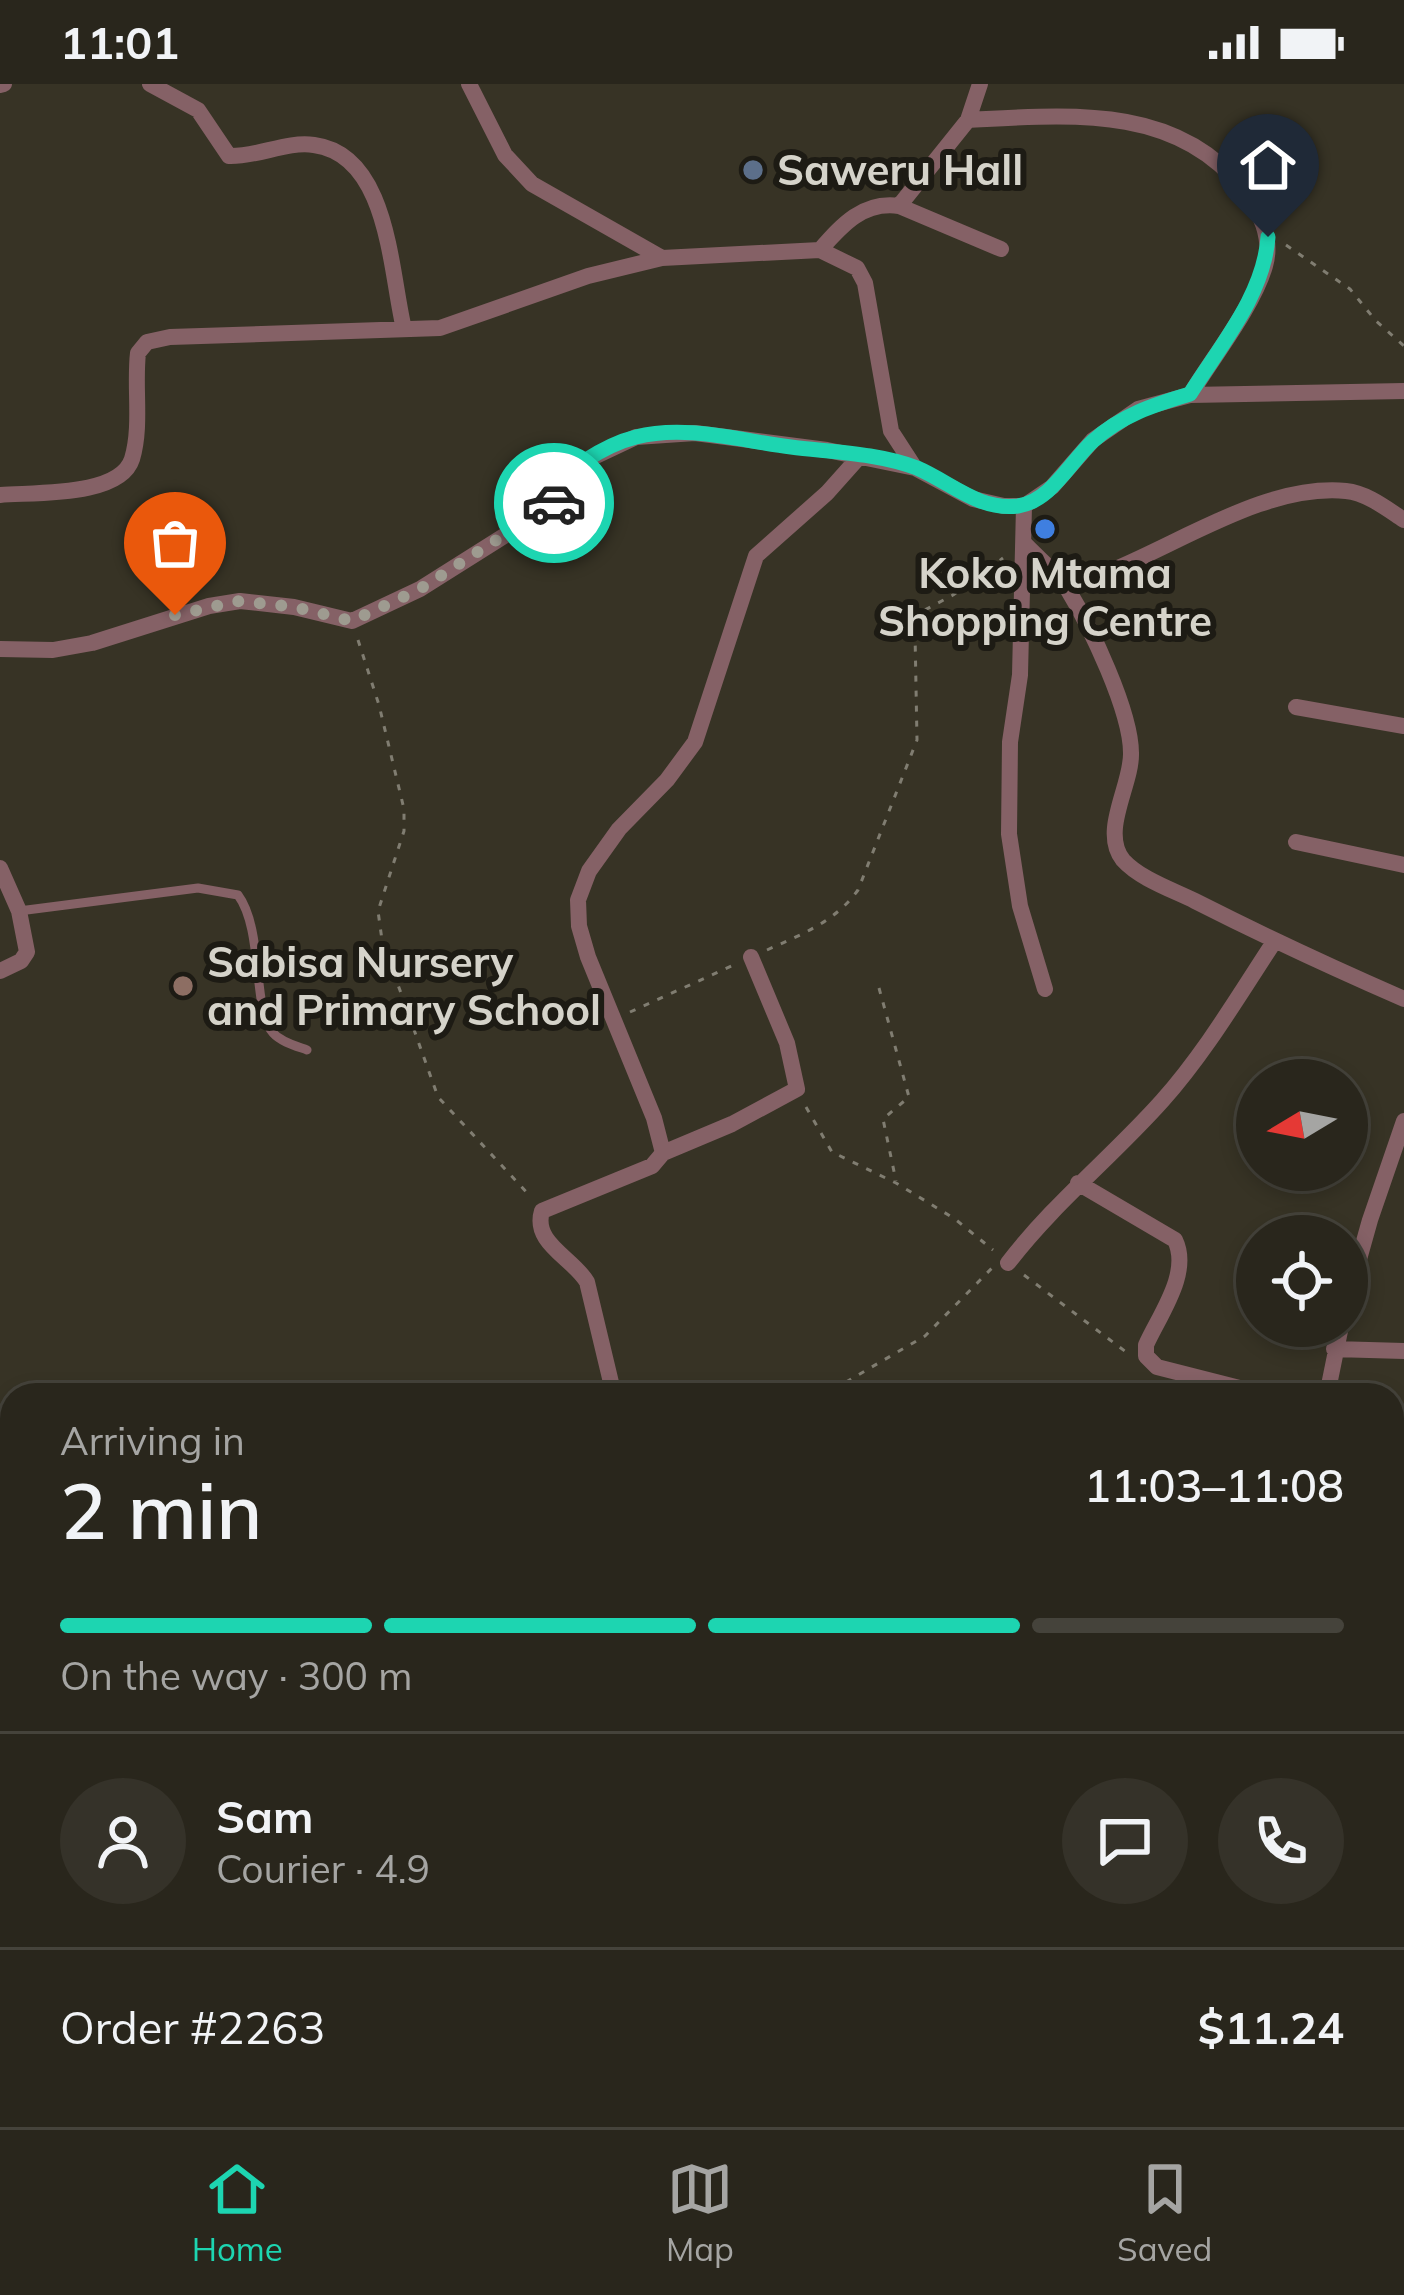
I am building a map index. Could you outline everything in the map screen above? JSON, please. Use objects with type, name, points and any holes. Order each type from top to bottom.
[{"type":"street","points":[[150,84],[198,110],[229,156],[309,144],[328,148],[360,171],[378,206],[404,329]]},
{"type":"street","points":[[469,84],[505,155],[532,184],[662,258]]},
{"type":"street","points":[[899,206],[968,120],[980,84]]},
{"type":"street","points":[[968,120],[1072,116],[1141,122],[1193,142],[1228,170],[1252,199],[1268,237],[1266,264],[1255,290],[1190,394]]},
{"type":"street","points":[[820,250],[848,219],[883,204],[899,206],[1001,249]]},
{"type":"street","points":[[0,494],[94,487],[120,478],[131,461],[138,353],[147,342],[170,337],[440,328],[588,276],[662,258],[820,250],[857,268],[865,283],[891,431],[915,467]]},
{"type":"street","points":[[0,649],[53,650],[92,643],[239,601],[294,607],[352,621],[420,589],[539,514],[563,496],[581,463],[636,437],[695,433],[860,456],[915,467],[974,499],[1024,506],[1052,487],[1094,440],[1138,409],[1190,394],[1404,391]]},
{"type":"street","points":[[663,1153],[654,1118],[579,926],[578,900],[589,871],[695,742],[756,556],[827,493],[860,456]]},
{"type":"street","points":[[1066,586],[1103,577],[1161,546],[1284,498],[1349,491],[1404,520]]},
{"type":"street","points":[[1024,506],[1020,676],[1010,742],[1009,834],[1020,906],[1045,989]]},
{"type":"street","points":[[1024,542],[1066,586],[1111,679],[1132,750],[1114,837],[1123,859],[1151,879],[1274,942],[1404,999]]},
{"type":"street","points":[[1296,707],[1404,726]]},
{"type":"street","points":[[1296,842],[1404,865]]},
{"type":"street","points":[[0,868],[19,911],[27,952],[21,961],[0,970]]},
{"type":"street","points":[[1008,1263],[1040,1220],[1162,1101],[1274,942]]},
{"type":"street","points":[[611,1383],[587,1282],[578,1267],[543,1236],[542,1210],[652,1166],[663,1153],[797,1089],[787,1043],[751,957]]},
{"type":"street","points":[[1368,1227],[1404,1120]]},
{"type":"street","points":[[1078,1183],[1175,1240],[1182,1254],[1180,1270],[1146,1345],[1146,1356],[1157,1367],[1220,1383]]},
{"type":"street","points":[[1329,1383],[1334,1349],[1404,1351]]},
{"type":"lane","points":[[19,911],[198,888],[238,895],[251,920],[269,1028],[285,1042],[307,1050]]},
{"type":"path","points":[[1268,237],[1350,289],[1404,346]]},
{"type":"path","points":[[613,1021],[822,925],[844,910],[858,890],[917,740],[916,633],[921,612],[953,596],[1024,542]]},
{"type":"path","points":[[352,621],[404,808],[404,831],[378,910],[382,940],[438,1097],[542,1210]]},
{"type":"path","points":[[879,988],[908,1096],[884,1119],[896,1183]]},
{"type":"path","points":[[797,1089],[832,1152],[956,1219],[1002,1258],[926,1336],[847,1382]]},
{"type":"path","points":[[1008,1263],[1129,1354]]},
{"type":"way so far","points":[[175,615],[239,601],[294,607],[352,621],[420,589],[554,503]]},
{"type":"place","name":"Saweru Hall","points":[[753,170]]},
{"type":"place","name":"Koko Mtama Shopping Centre","points":[[1045,529]]},
{"type":"place","name":"Sabisa Nursery and Primary School","points":[[183,986]]},
{"type":"route","points":[[554,503],[581,463],[611,447],[636,437],[695,433],[915,467],[974,499],[1024,506],[1052,487],[1094,440],[1138,409],[1190,394],[1255,290],[1266,264],[1268,237]]}]
